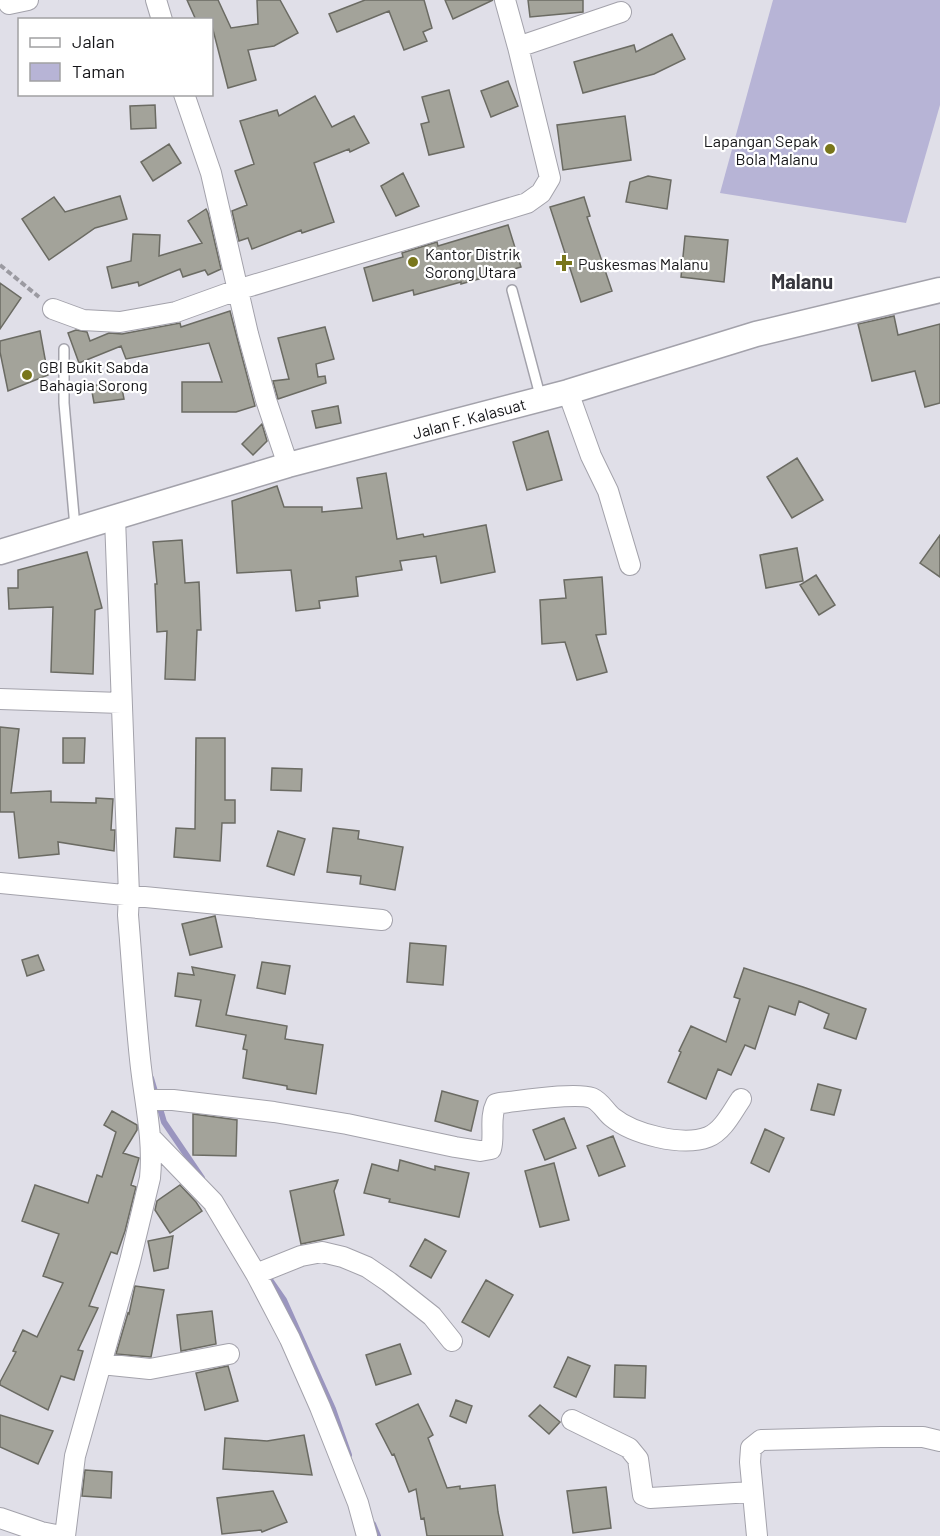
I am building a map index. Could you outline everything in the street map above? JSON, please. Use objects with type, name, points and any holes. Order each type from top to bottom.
[{"type":"street","points":[[156,0],[161,18]]},
{"type":"street","points":[[52,309],[83,320],[120,322],[176,312],[237,290],[527,203],[542,193],[550,178],[505,0]]},
{"type":"street","points":[[518,46],[621,12]]},
{"type":"street","points":[[185,96],[211,172],[237,290],[266,399],[288,465]]},
{"type":"street","name":"Jalan F. Kalasuat","points":[[0,552],[288,465],[568,392],[756,334],[940,290]]},
{"type":"street","points":[[568,392],[591,456],[608,491],[630,565]]},
{"type":"street","points":[[0,1518],[41,1532],[63,1536],[75,1456],[130,1262],[150,1178],[151,1138],[158,1100],[135,1005],[128,915],[115,518]]},
{"type":"street","points":[[0,699],[121,703]]},
{"type":"street","points":[[0,883],[382,920]]},
{"type":"street","points":[[158,1100],[223,1105],[348,1124],[480,1151],[493,1147],[493,1111],[496,1104],[500,1103],[582,1096],[600,1103],[612,1117],[634,1130],[666,1139],[686,1140],[708,1137],[717,1131],[741,1099]]},
{"type":"street","points":[[151,1138],[213,1202],[263,1271],[358,1503],[367,1536]]},
{"type":"street","points":[[263,1271],[301,1256],[322,1252],[343,1257],[389,1282],[432,1316],[452,1341]]},
{"type":"street","points":[[101,1364],[150,1369],[229,1354]]},
{"type":"street","points":[[572,1420],[629,1448],[639,1459],[643,1495],[650,1498],[752,1492]]},
{"type":"street","points":[[757,1536],[750,1462],[751,1448],[761,1440],[923,1437],[940,1441]]},
{"type":"lane","points":[[512,290],[541,399]]},
{"type":"lane","points":[[64,349],[64,403],[75,530]]},
{"type":"path","points":[[0,265],[52,309]]},
{"type":"green space","name":"Lapangan Sepak Bola Malanu","points":[[773,0],[940,0],[940,105],[906,223],[720,193]]},
{"type":"building","points":[[187,0],[218,0],[231,28],[258,24],[257,0],[280,0],[298,33],[274,46],[248,50],[256,80],[228,88],[213,30],[213,18],[195,18]]},
{"type":"building","points":[[365,0],[424,0],[432,28],[423,32],[427,41],[404,50],[389,11],[337,32],[329,14]]},
{"type":"building","points":[[445,0],[493,0],[453,19]]},
{"type":"building","points":[[528,0],[583,0],[583,12],[530,17]]},
{"type":"building","points":[[672,34],[685,59],[654,74],[583,93],[574,62],[634,45],[636,52]]},
{"type":"building","points":[[508,81],[518,106],[491,117],[481,91]]},
{"type":"building","points":[[449,90],[464,147],[429,155],[421,124],[429,122],[422,97]]},
{"type":"building","points":[[315,96],[332,127],[354,116],[369,143],[350,152],[349,149],[314,163],[334,222],[302,233],[301,230],[252,249],[248,238],[239,241],[232,211],[247,205],[235,171],[254,164],[240,121],[277,110],[279,116]]},
{"type":"building","points":[[155,105],[156,128],[131,129],[130,106]]},
{"type":"building","points":[[625,116],[631,160],[563,170],[557,125]]},
{"type":"building","points":[[169,144],[181,163],[153,181],[141,162]]},
{"type":"building","points":[[403,173],[419,206],[396,216],[381,186]]},
{"type":"building","points":[[648,176],[671,180],[667,209],[626,202],[630,182]]},
{"type":"building","points":[[120,196],[127,219],[95,228],[49,260],[22,219],[54,197],[65,212]]},
{"type":"building","points":[[584,197],[590,216],[587,217],[612,291],[581,302],[550,207]]},
{"type":"building","points":[[206,209],[221,269],[208,275],[205,270],[183,277],[180,269],[139,286],[138,282],[112,288],[107,267],[131,261],[133,234],[160,235],[159,256],[202,243],[188,221]]},
{"type":"building","points":[[508,225],[521,267],[414,295],[413,290],[373,301],[364,268],[403,257],[402,253],[437,242],[438,246]]},
{"type":"building","points":[[685,236],[728,240],[724,282],[681,277]]},
{"type":"building","points":[[0,283],[21,298],[0,329]]},
{"type":"building","points":[[230,311],[255,406],[236,412],[182,412],[182,382],[222,382],[209,343],[126,359],[121,346],[79,363],[68,333],[76,330],[87,332],[90,341],[109,333],[122,334],[180,323],[181,327]]},
{"type":"building","points":[[894,316],[898,335],[940,324],[940,403],[925,407],[915,371],[872,381],[858,324]]},
{"type":"building","points":[[325,327],[334,359],[316,364],[318,377],[325,376],[326,383],[278,399],[273,381],[289,379],[278,338]]},
{"type":"building","name":"GBI Bukit Sabda Bahagia Sorong","points":[[40,331],[48,375],[8,391],[0,341]]},
{"type":"building","points":[[121,383],[124,399],[94,403],[91,386]]},
{"type":"building","points":[[338,406],[341,423],[316,428],[312,411]]},
{"type":"building","points":[[262,424],[267,441],[253,455],[242,444]]},
{"type":"building","points":[[548,431],[562,480],[527,490],[513,442]]},
{"type":"building","points":[[797,458],[823,500],[792,518],[767,477]]},
{"type":"building","points":[[386,473],[397,539],[423,534],[424,537],[486,525],[495,572],[441,583],[436,556],[400,561],[402,570],[356,577],[358,596],[319,601],[320,608],[296,611],[291,570],[237,573],[232,501],[277,486],[284,507],[322,507],[322,512],[362,508],[357,478]]},
{"type":"building","points":[[940,535],[940,577],[920,563]]},
{"type":"building","points":[[182,540],[185,583],[199,582],[201,630],[197,630],[195,680],[165,679],[167,631],[157,632],[155,584],[157,584],[153,542]]},
{"type":"building","points":[[797,548],[803,581],[766,588],[760,555]]},
{"type":"building","points":[[87,552],[102,608],[95,610],[93,674],[51,672],[53,607],[9,609],[8,588],[18,588],[18,570]]},
{"type":"building","points":[[816,575],[835,605],[819,615],[800,585]]},
{"type":"building","points":[[602,577],[606,634],[596,635],[607,672],[577,680],[565,642],[542,644],[540,600],[566,598],[564,580]]},
{"type":"building","points":[[0,727],[19,729],[11,793],[51,791],[51,802],[96,803],[96,798],[113,799],[111,830],[115,830],[114,851],[58,842],[59,854],[19,858],[14,812],[0,812]]},
{"type":"building","points":[[63,738],[85,738],[84,763],[63,763]]},
{"type":"building","points":[[196,738],[225,738],[225,800],[235,800],[235,823],[222,823],[220,861],[174,857],[176,828],[195,829]]},
{"type":"building","points":[[272,768],[302,769],[301,791],[271,790]]},
{"type":"building","points":[[333,828],[359,831],[358,839],[403,847],[395,890],[360,884],[361,876],[327,872]]},
{"type":"building","points":[[278,831],[305,839],[294,875],[267,866]]},
{"type":"building","points":[[215,916],[222,947],[190,955],[182,924]]},
{"type":"building","points":[[410,943],[446,946],[443,985],[407,982]]},
{"type":"building","points":[[38,955],[44,970],[27,976],[22,960]]},
{"type":"building","points":[[262,962],[290,966],[285,994],[257,988]]},
{"type":"building","points":[[192,967],[235,975],[226,1015],[287,1026],[285,1039],[323,1045],[316,1094],[243,1078],[247,1050],[243,1049],[246,1035],[196,1026],[201,1000],[175,996],[178,973],[194,975]]},
{"type":"building","points":[[744,968],[866,1009],[856,1039],[824,1028],[829,1014],[799,1001],[795,1015],[769,1006],[755,1049],[745,1045],[731,1075],[718,1069],[706,1099],[668,1082],[691,1026],[726,1042],[740,999],[734,997]]},
{"type":"building","points":[[818,1084],[841,1090],[834,1115],[811,1110]]},
{"type":"building","points":[[442,1091],[478,1101],[471,1131],[435,1121]]},
{"type":"building","points":[[112,1111],[137,1125],[137,1130],[123,1153],[139,1158],[131,1185],[136,1187],[117,1254],[111,1252],[89,1306],[98,1308],[78,1350],[83,1351],[74,1380],[61,1376],[48,1410],[0,1385],[16,1352],[13,1351],[23,1330],[37,1337],[63,1283],[43,1276],[59,1234],[22,1221],[35,1185],[88,1203],[97,1175],[102,1177],[116,1132],[104,1125]]},
{"type":"building","points":[[193,1114],[237,1120],[236,1156],[193,1155]]},
{"type":"building","points":[[564,1118],[576,1148],[545,1160],[533,1130]]},
{"type":"building","points":[[765,1129],[784,1138],[769,1172],[751,1163]]},
{"type":"building","points":[[613,1136],[625,1166],[599,1176],[587,1146]]},
{"type":"building","points":[[400,1160],[435,1170],[435,1166],[469,1173],[459,1217],[389,1202],[390,1199],[364,1193],[372,1164],[398,1171]]},
{"type":"building","points":[[554,1163],[569,1220],[540,1227],[525,1171]]},
{"type":"building","points":[[338,1180],[334,1191],[344,1235],[301,1244],[290,1191]]},
{"type":"building","points":[[180,1185],[202,1211],[170,1233],[155,1210],[157,1201]]},
{"type":"building","points":[[173,1236],[168,1268],[154,1271],[148,1241]]},
{"type":"building","points":[[425,1239],[446,1251],[431,1278],[410,1266]]},
{"type":"building","points":[[486,1280],[513,1295],[489,1337],[462,1322]]},
{"type":"building","points":[[135,1286],[164,1290],[151,1357],[116,1354]]},
{"type":"building","points":[[212,1311],[216,1344],[181,1351],[177,1315]]},
{"type":"building","points":[[400,1344],[411,1374],[376,1385],[366,1355]]},
{"type":"building","points":[[568,1357],[590,1366],[576,1397],[554,1387]]},
{"type":"building","points":[[615,1365],[646,1366],[645,1398],[614,1397]]},
{"type":"building","points":[[228,1366],[238,1401],[205,1410],[196,1373]]},
{"type":"building","points":[[456,1400],[472,1406],[466,1423],[450,1416]]},
{"type":"building","points":[[418,1404],[433,1435],[428,1438],[447,1488],[460,1486],[460,1489],[495,1485],[503,1536],[427,1536],[424,1518],[421,1519],[416,1489],[409,1492],[394,1454],[392,1455],[376,1424]]},
{"type":"building","points":[[540,1405],[560,1422],[549,1434],[529,1416]]},
{"type":"building","points":[[0,1415],[53,1431],[38,1464],[0,1447]]},
{"type":"building","points":[[304,1435],[312,1475],[223,1469],[225,1438],[267,1441]]},
{"type":"building","points":[[85,1470],[112,1472],[111,1498],[82,1496]]},
{"type":"building","points":[[606,1487],[611,1528],[573,1533],[567,1491]]},
{"type":"building","points":[[273,1491],[287,1522],[262,1532],[261,1530],[222,1534],[217,1498]]},
{"type":"waterway","points":[[151,1078],[164,1122],[202,1178]]},
{"type":"waterway","points":[[266,1274],[284,1300],[333,1409],[349,1455]]},
{"type":"waterway","points":[[373,1524],[378,1536]]},
{"type":"place","name":"Lapangan Sepak Bola Malanu","points":[[830,149]]},
{"type":"place","name":"Kantor Distrik Sorong Utara","points":[[413,262]]},
{"type":"place","name":"Puskesmas Malanu","points":[[564,263]]},
{"type":"place","name":"GBI Bukit Sabda Bahagia Sorong","points":[[27,375]]},
{"type":"district","name":"Malanu","points":[[802,281]]}]
